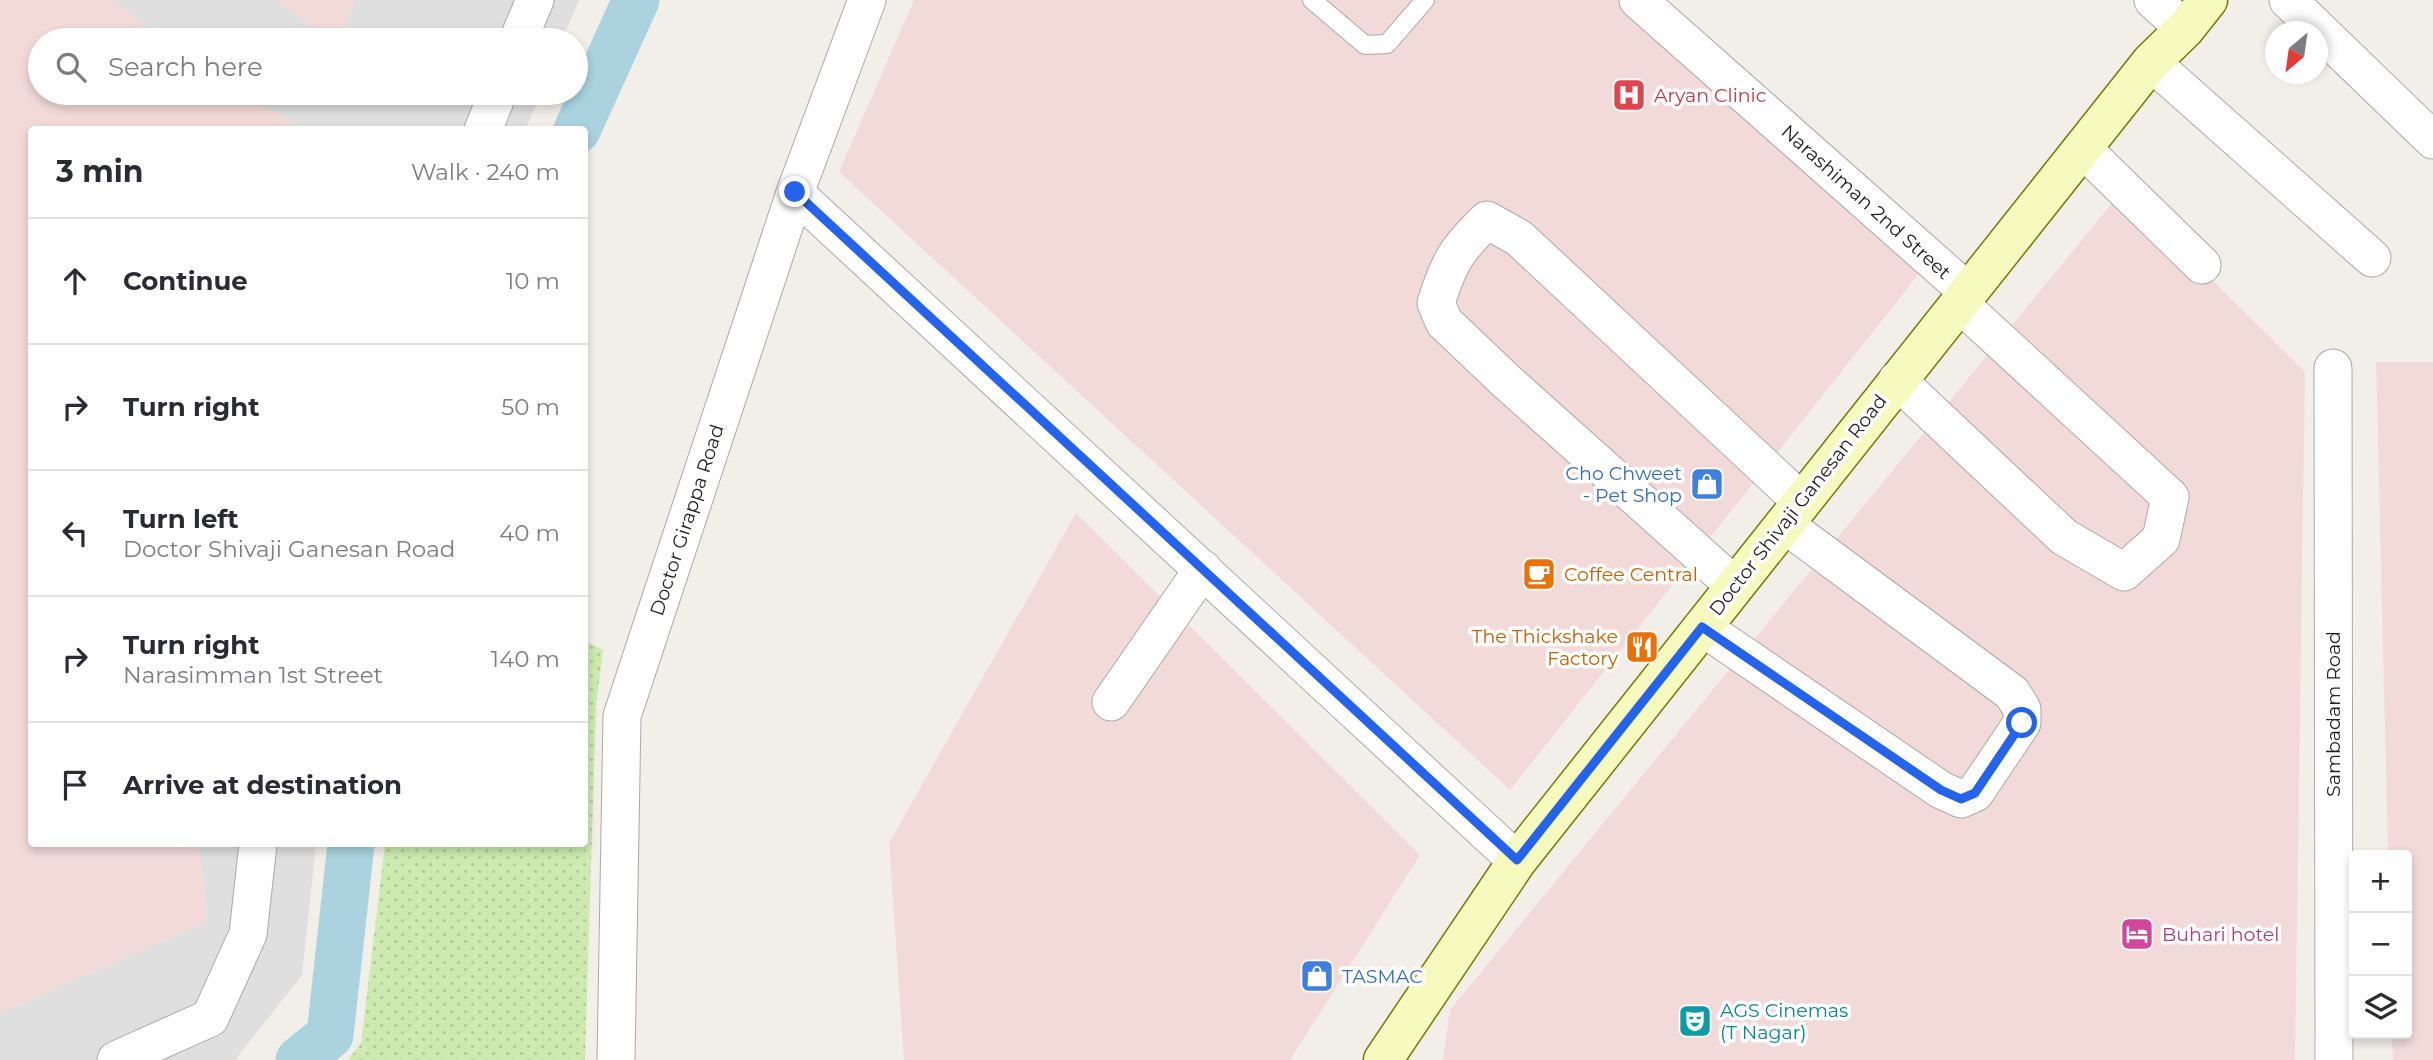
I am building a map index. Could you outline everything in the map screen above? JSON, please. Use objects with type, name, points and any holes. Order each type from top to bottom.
[{"type":"street","points":[[524,28],[535,0]]},
{"type":"street","name":"Doctor Girappa Road","points":[[616,1060],[622,716],[795,192],[867,0]]},
{"type":"street","name":"Narashiman 2nd Street","points":[[1638,0],[1963,298],[2170,497],[2161,540],[2124,572],[2064,537],[1897,380]]},
{"type":"street","points":[[2153,0],[2197,15]]},
{"type":"street","points":[[2288,0],[2433,140]]},
{"type":"street","name":"Doctor Shivaji Ganesan Road","points":[[1383,1060],[1517,860],[2151,62],[2197,15]]},
{"type":"street","points":[[2151,62],[2372,258]]},
{"type":"street","points":[[485,126],[493,105]]},
{"type":"street","points":[[2083,149],[2202,265]]},
{"type":"street","points":[[795,192],[1517,860]]},
{"type":"street","points":[[1702,627],[1941,790],[1961,799],[1975,793],[2022,723],[2022,709],[2012,693],[1793,513],[1519,238],[1487,220],[1460,247],[1445,274],[1436,303],[1444,322],[1735,586]]},
{"type":"street","name":"Sambadam Road","points":[[2333,368],[2334,1060]]},
{"type":"street","points":[[1111,702],[1203,569]]},
{"type":"street","points":[[116,1060],[210,1018],[248,934],[258,847]]},
{"type":"lane","points":[[1312,0],[1365,45],[1387,44],[1425,0]]},
{"type":"shaded area","points":[[0,0],[110,0],[151,28],[28,28],[28,105],[265,105],[297,126],[28,126],[28,847],[199,847],[207,922],[0,1014]]},
{"type":"shaded area","points":[[110,0],[277,0],[314,28],[151,28]]},
{"type":"shaded area","points":[[277,0],[355,0],[344,28],[314,28]]},
{"type":"shaded area","points":[[355,0],[579,0],[567,28],[344,28]]},
{"type":"shaded area","points":[[914,0],[1643,0],[1937,251],[1510,790],[839,172]]},
{"type":"shaded area","points":[[265,105],[536,105],[527,126],[297,126]]},
{"type":"shaded area","points":[[2122,191],[2305,372],[2295,1060],[1443,1060],[1450,1010]]},
{"type":"shaded area","points":[[2376,362],[2433,362],[2433,1060],[2393,1060],[2392,1039],[2412,1039],[2412,850],[2388,850]]},
{"type":"shaded area","points":[[1076,513],[1420,855],[1290,1060],[904,1060],[889,843]]},
{"type":"shaded area","points":[[199,847],[316,847],[302,975],[235,1060],[0,1060],[0,1014],[207,922]]},
{"type":"green space","points":[[588,642],[603,650],[596,705],[585,1060],[348,1060],[361,1043],[385,847],[588,847]]},
{"type":"waterway","points":[[579,126],[636,0]]},
{"type":"waterway","points":[[299,1060],[330,1035],[351,847]]},
{"type":"place","name":"Aryan Clinic","points":[[1629,95]]},
{"type":"place","name":"Cho Chweet - Pet Shop","points":[[1707,484]]},
{"type":"place","name":"Coffee Central","points":[[1539,574]]},
{"type":"place","name":"The Thickshake Factory","points":[[1642,647]]},
{"type":"place","name":"Buhari hotel","points":[[2137,934]]},
{"type":"place","name":"TASMAC","points":[[1317,976]]},
{"type":"place","name":"AGS Cinemas (T Nagar)","points":[[1695,1021]]},
{"type":"route","points":[[795,192],[1517,860],[1702,627],[1941,790],[1961,799],[1975,793],[2022,723]]}]
